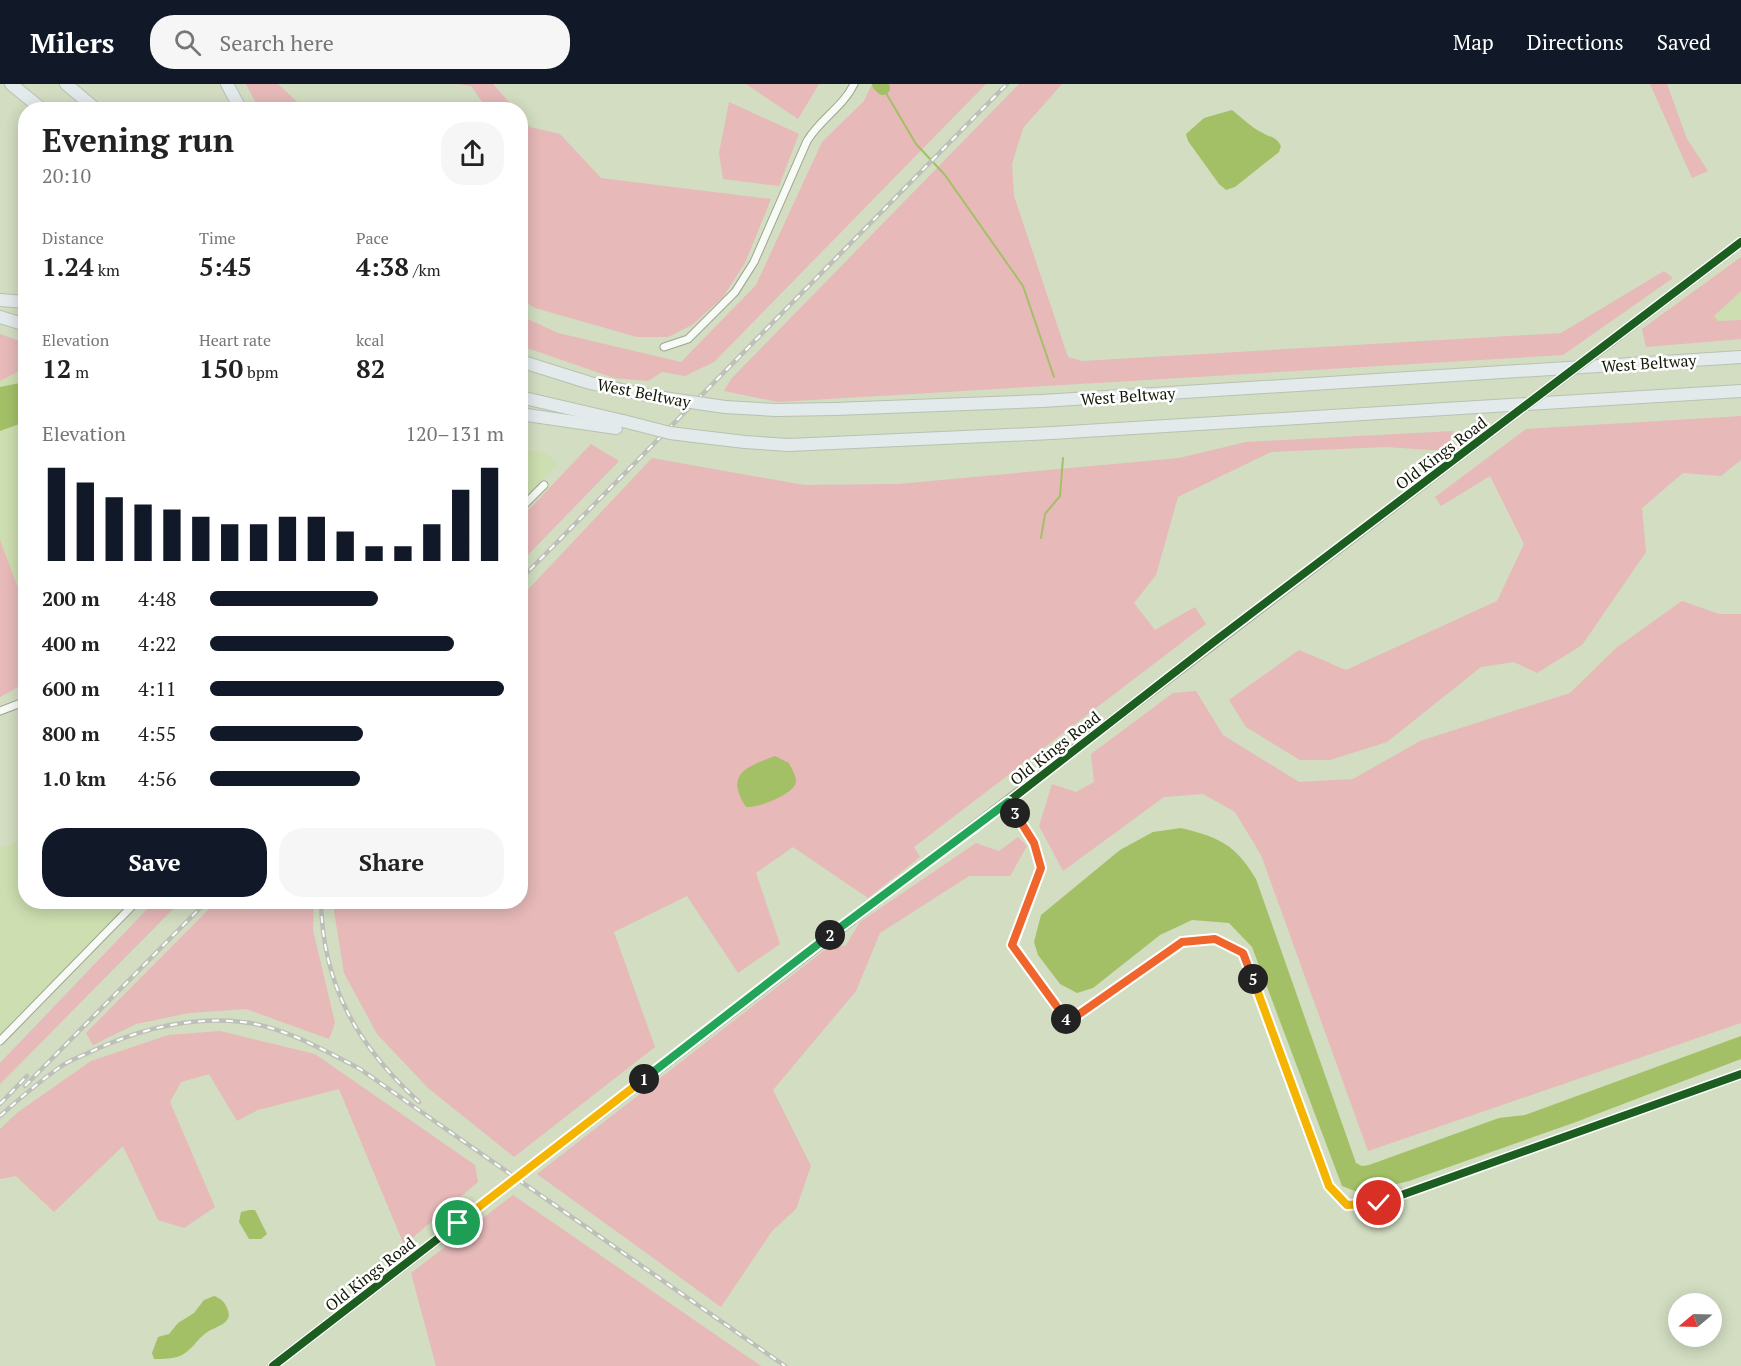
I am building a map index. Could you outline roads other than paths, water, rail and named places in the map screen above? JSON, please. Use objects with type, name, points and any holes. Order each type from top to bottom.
[{"type":"highway","points":[[12,84],[33,102]]},
{"type":"highway","points":[[66,84],[87,102]]},
{"type":"highway","points":[[227,84],[237,102]]},
{"type":"highway","points":[[0,300],[18,301]]},
{"type":"highway","points":[[0,317],[18,323]]},
{"type":"highway","name":"West Beltway","points":[[528,362],[590,383],[650,396],[725,407],[776,410],[1042,401],[1741,357]]},
{"type":"highway","name":"West Beltway","points":[[528,399],[619,425],[670,434],[789,445],[1004,435],[1741,391]]},
{"type":"highway","points":[[528,415],[619,425]]},
{"type":"street","points":[[664,347],[687,339],[722,306],[745,279],[807,141],[819,124],[844,101],[853,86]]},
{"type":"street","name":"Old Kings Road","points":[[273,1366],[866,908],[1741,242]]},
{"type":"street","points":[[528,501],[544,485]]},
{"type":"street","points":[[0,711],[18,704]]},
{"type":"street","points":[[1008,802],[1034,843],[1041,868],[1012,945],[1068,1022],[1182,942],[1215,939],[1243,953],[1329,1186],[1347,1205],[1379,1203],[1741,1074]]},
{"type":"street","points":[[0,1041],[129,909]]},
{"type":"waterway","points":[[879,84],[883,88]]},
{"type":"waterway","points":[[883,88],[916,144],[945,175],[1023,286],[1054,377]]},
{"type":"waterway","points":[[1041,538],[1045,514],[1060,496],[1063,458]]},
{"type":"railway","points":[[528,572],[1007,84]]},
{"type":"railway","points":[[25,1086],[199,909]]},
{"type":"railway","points":[[321,909],[323,933],[329,961],[348,1013],[378,1059],[419,1102]]},
{"type":"railway","points":[[0,1116],[66,1063],[125,1038],[163,1027],[202,1021],[242,1022],[273,1028],[303,1040],[360,1069],[785,1366]]},
{"type":"railway","points":[[0,1104],[27,1076]]}]
